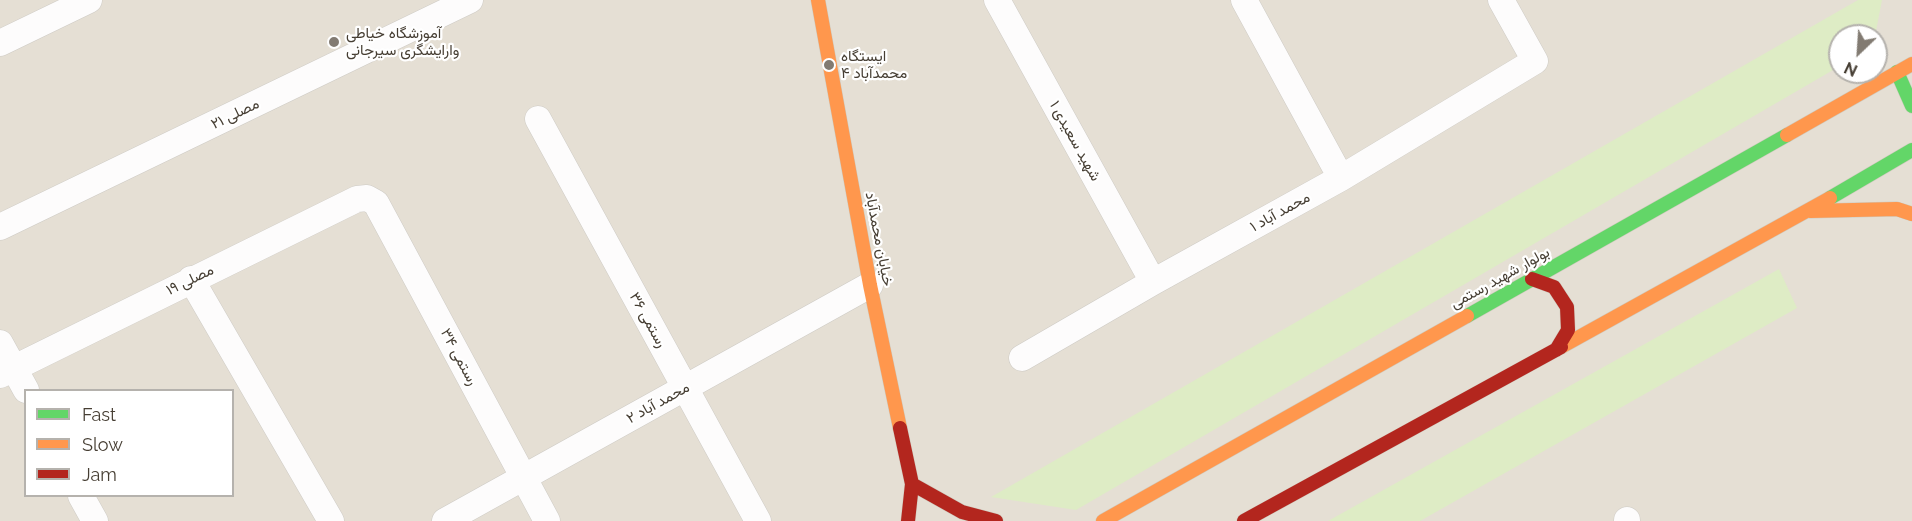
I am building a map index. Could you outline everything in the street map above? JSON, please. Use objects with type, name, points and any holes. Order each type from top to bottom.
[{"type":"main road","name":"خیابان محمدآباد","points":[[818,0],[870,285],[912,484],[908,521]]},
{"type":"main road","name":"بولوار شهید رستمی","points":[[1103,521],[1912,64]]},
{"type":"main road","points":[[1897,72],[1912,106]]},
{"type":"main road","points":[[1244,521],[1808,211],[1912,150]]},
{"type":"main road","points":[[1808,211],[1897,209],[1912,214]]},
{"type":"main road","points":[[1532,279],[1554,287],[1567,307],[1568,330],[1556,350]]},
{"type":"main road","points":[[912,484],[962,512],[996,521]]},
{"type":"street","points":[[0,43],[89,0]]},
{"type":"street","name":"مصلی ۲۱","points":[[0,227],[470,0]]},
{"type":"street","name":"شهید سعیدی ۱","points":[[997,0],[1153,282]]},
{"type":"street","points":[[1244,0],[1341,178]]},
{"type":"street","name":"محمد آباد ۱","points":[[1022,358],[1153,282],[1341,178],[1536,61],[1501,0]]},
{"type":"street","name":"رستمی ۳۶","points":[[538,119],[758,521]]},
{"type":"street","name":"مصلی ۱۹","points":[[13,378],[191,279],[357,199],[367,198]]},
{"type":"street","name":"رستمی ۳۴","points":[[367,198],[376,203],[547,521]]},
{"type":"street","points":[[191,279],[331,521]]},
{"type":"street","name":"محمد آباد ۲","points":[[446,521],[870,285]]},
{"type":"street","points":[[0,343],[13,378]]},
{"type":"street","points":[[82,497],[95,521]]},
{"type":"shaded area","points":[[0,0],[1912,0],[1912,521],[0,521]]},
{"type":"green space","points":[[1858,0],[1882,0],[1877,24],[1828,24],[1828,73],[1076,510],[991,497]]},
{"type":"green space","points":[[1779,269],[1797,308],[1420,521],[1328,521]]},
{"type":"traffic: fast","points":[[1897,72],[1912,106]]},
{"type":"traffic: fast","points":[[1467,316],[1787,135]]},
{"type":"traffic: fast","points":[[1830,198],[1912,150]]},
{"type":"traffic: slow","points":[[818,0],[870,285],[900,428]]},
{"type":"traffic: slow","points":[[1787,135],[1912,64]]},
{"type":"traffic: slow","points":[[1561,347],[1830,198]]},
{"type":"traffic: slow","points":[[1810,211],[1897,209],[1912,214]]},
{"type":"traffic: slow","points":[[1103,521],[1467,316]]},
{"type":"traffic: jam","points":[[1532,279],[1554,287],[1567,307],[1568,330],[1556,350]]},
{"type":"traffic: jam","points":[[1244,521],[1561,347]]},
{"type":"traffic: jam","points":[[900,428],[912,484],[908,521]]},
{"type":"traffic: jam","points":[[912,484],[962,512],[996,521]]},
{"type":"place","name":"آموزشگاه خیاطی وارایشگری سیرجانی","points":[[334,42]]},
{"type":"place","name":"ایستگاه محمدآباد ۴","points":[[829,65]]}]
